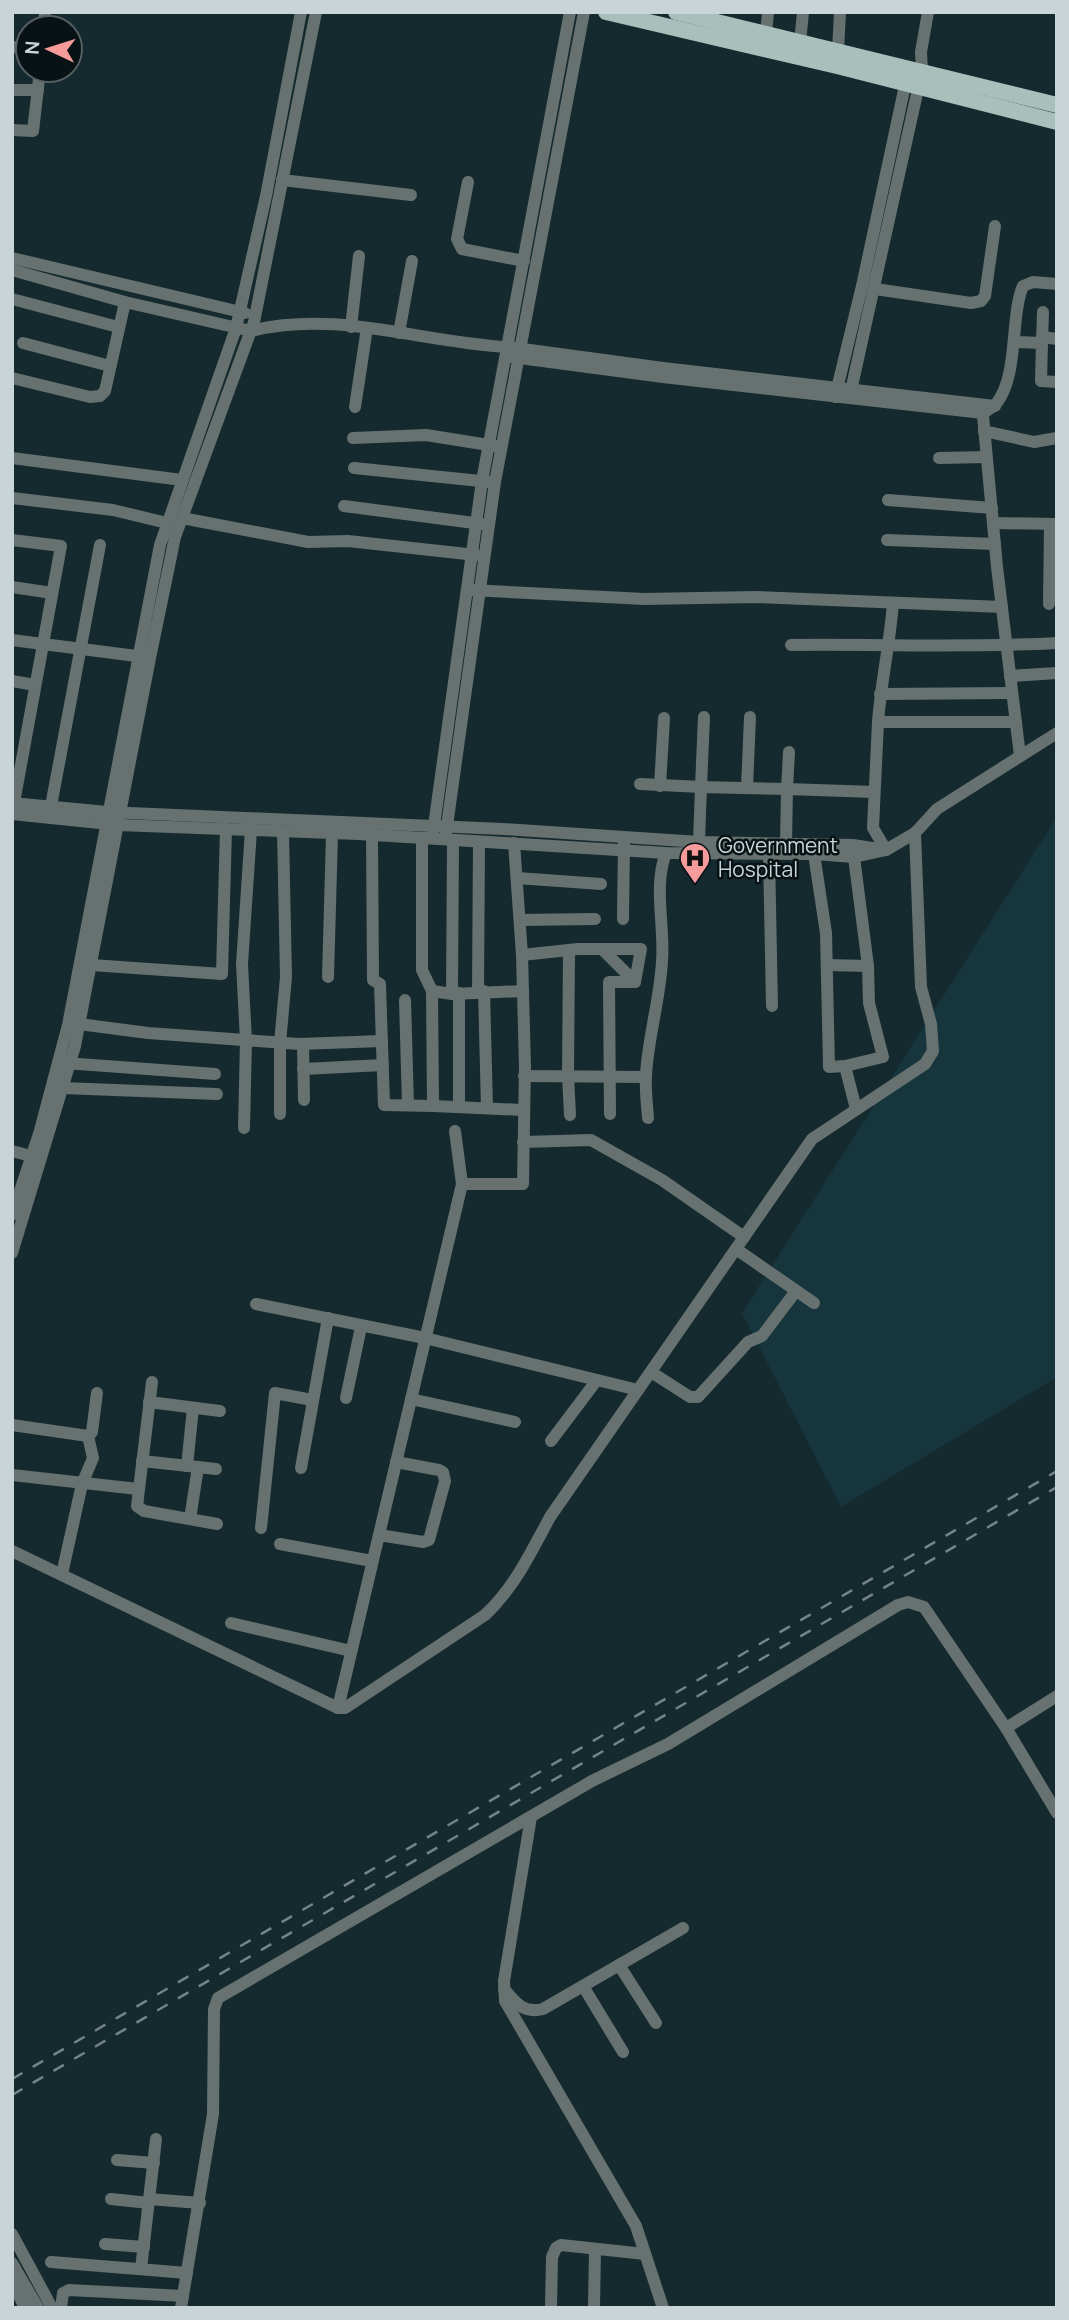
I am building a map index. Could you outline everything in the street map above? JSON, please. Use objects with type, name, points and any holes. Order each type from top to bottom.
[{"type":"main road","points":[[606,12],[837,66],[1057,122]]},
{"type":"main road","points":[[676,12],[1057,105]]},
{"type":"street","points":[[12,1253],[63,1088],[68,1025],[113,818],[144,657],[160,545],[236,328],[266,196],[302,12]]},
{"type":"street","points":[[144,657],[182,517],[256,316],[316,12]]},
{"type":"street","points":[[513,353],[524,261],[570,12]]},
{"type":"street","points":[[13,806],[226,829],[284,832],[437,837],[448,826],[472,590],[470,554],[482,524],[513,353],[584,12]]},
{"type":"street","points":[[766,34],[768,12]]},
{"type":"street","points":[[800,43],[803,12]]},
{"type":"street","points":[[838,51],[840,12]]},
{"type":"street","points":[[836,393],[921,52],[928,12]]},
{"type":"street","points":[[12,130],[33,131],[39,84]]},
{"type":"street","points":[[850,395],[875,289],[911,86]]},
{"type":"street","points":[[12,90],[38,90]]},
{"type":"street","points":[[282,180],[411,195]]},
{"type":"street","points":[[468,182],[457,239],[462,249],[524,261]]},
{"type":"street","points":[[875,289],[971,303],[981,301],[985,296],[995,226]]},
{"type":"street","points":[[351,327],[359,256]]},
{"type":"street","points":[[12,258],[256,316],[269,327]]},
{"type":"street","points":[[399,333],[412,261]]},
{"type":"street","points":[[12,270],[125,302],[251,331],[304,324],[367,328],[486,346],[513,353],[850,395],[982,408],[995,406],[1005,384],[1015,342],[1023,286],[1033,282],[1057,285]]},
{"type":"street","points":[[12,299],[118,327]]},
{"type":"street","points":[[12,378],[100,396],[105,391],[125,302]]},
{"type":"street","points":[[1043,312],[1041,381],[1057,382]]},
{"type":"street","points":[[355,407],[367,328]]},
{"type":"street","points":[[1015,342],[1057,338]]},
{"type":"street","points":[[23,343],[110,366]]},
{"type":"street","points":[[982,408],[1020,756]]},
{"type":"street","points":[[984,431],[1034,442],[1057,438]]},
{"type":"street","points":[[353,438],[419,435],[496,446]]},
{"type":"street","points":[[939,458],[986,457]]},
{"type":"street","points":[[12,458],[182,480]]},
{"type":"street","points":[[354,468],[489,481]]},
{"type":"street","points":[[12,498],[113,510],[167,523]]},
{"type":"street","points":[[888,500],[992,508]]},
{"type":"street","points":[[344,506],[482,524]]},
{"type":"street","points":[[182,517],[308,542],[348,541],[484,556]]},
{"type":"street","points":[[993,523],[1054,524],[1049,604]]},
{"type":"street","points":[[433,1105],[432,991],[422,970],[437,837],[472,590],[484,556],[482,524]]},
{"type":"street","points":[[12,540],[61,546],[13,806]]},
{"type":"street","points":[[887,540],[995,544]]},
{"type":"street","points":[[51,806],[100,545]]},
{"type":"street","points":[[12,587],[52,593]]},
{"type":"street","points":[[472,590],[644,599],[756,597],[1002,607]]},
{"type":"street","points":[[886,850],[873,828],[874,792],[880,694],[890,644],[893,603]]},
{"type":"street","points":[[12,640],[144,657]]},
{"type":"street","points":[[791,646],[1006,646],[1057,643]]},
{"type":"street","points":[[1010,676],[1057,673]]},
{"type":"street","points":[[12,681],[35,685]]},
{"type":"street","points":[[880,694],[1012,692]]},
{"type":"street","points":[[699,842],[704,717]]},
{"type":"street","points":[[660,786],[664,718]]},
{"type":"street","points":[[747,788],[750,718]]},
{"type":"street","points":[[878,722],[1016,722]]},
{"type":"street","points":[[13,806],[51,806],[113,818],[437,837],[479,842],[666,853],[814,854],[854,857],[886,850],[915,833],[937,809],[1057,733]]},
{"type":"street","points":[[786,843],[789,752]]},
{"type":"street","points":[[640,784],[874,792]]},
{"type":"street","points":[[12,1215],[79,1024],[91,965],[113,818]]},
{"type":"street","points":[[448,826],[699,842],[853,845],[886,850]]},
{"type":"street","points":[[91,965],[222,974],[226,829]]},
{"type":"street","points":[[244,1128],[246,1041],[242,964],[251,830]]},
{"type":"street","points":[[280,1114],[281,1043],[286,977],[284,832]]},
{"type":"street","points":[[12,1551],[345,1708],[485,1615],[501,1600],[516,1579],[550,1517],[812,1139],[925,1064],[933,1051],[931,1024],[920,987],[915,833]]},
{"type":"street","points":[[328,977],[332,834]]},
{"type":"street","points":[[372,835],[373,980],[380,984],[384,1105],[523,1110]]},
{"type":"street","points":[[623,919],[624,836]]},
{"type":"street","points":[[437,837],[455,993],[459,1107]]},
{"type":"street","points":[[479,842],[481,991],[487,1108]]},
{"type":"street","points":[[462,1184],[523,1184],[523,991],[514,843]]},
{"type":"street","points":[[648,1118],[646,1077],[663,957],[661,897],[666,853]]},
{"type":"street","points":[[769,854],[772,1006]]},
{"type":"street","points":[[814,854],[825,933],[829,1067],[883,1057],[869,1003],[868,966],[854,857]]},
{"type":"street","points":[[517,878],[601,884]]},
{"type":"street","points":[[520,920],[595,919]]},
{"type":"street","points":[[522,955],[569,950],[641,948],[635,982]]},
{"type":"street","points":[[602,949],[635,982]]},
{"type":"street","points":[[569,950],[570,1115]]},
{"type":"street","points":[[827,965],[868,966]]},
{"type":"street","points":[[610,1114],[609,982],[635,982]]},
{"type":"street","points":[[432,991],[523,991]]},
{"type":"street","points":[[405,1000],[408,1105]]},
{"type":"street","points":[[79,1024],[148,1033],[281,1043],[382,1041]]},
{"type":"street","points":[[303,1044],[304,1100]]},
{"type":"street","points":[[64,1062],[215,1074]]},
{"type":"street","points":[[303,1069],[383,1065]]},
{"type":"street","points":[[845,1066],[856,1109]]},
{"type":"street","points":[[524,1076],[646,1077]]},
{"type":"street","points":[[63,1088],[217,1094]]},
{"type":"street","points":[[338,1707],[462,1184],[455,1131]]},
{"type":"street","points":[[523,1142],[590,1140],[662,1180],[744,1237]]},
{"type":"street","points":[[12,1151],[32,1156]]},
{"type":"street","points":[[736,1249],[814,1303]]},
{"type":"street","points":[[650,1373],[690,1397],[698,1397],[748,1342],[762,1336],[796,1291]]},
{"type":"street","points":[[256,1304],[425,1338],[638,1390]]},
{"type":"street","points":[[301,1468],[328,1318]]},
{"type":"street","points":[[346,1398],[361,1327]]},
{"type":"street","points":[[551,1441],[597,1380]]},
{"type":"street","points":[[152,1382],[136,1502],[139,1508],[217,1524]]},
{"type":"street","points":[[88,1436],[92,1432],[97,1393]]},
{"type":"street","points":[[261,1528],[275,1393],[312,1400]]},
{"type":"street","points":[[411,1399],[515,1422]]},
{"type":"street","points":[[149,1402],[220,1411]]},
{"type":"street","points":[[190,1519],[193,1408]]},
{"type":"street","points":[[12,1425],[88,1436]]},
{"type":"street","points":[[62,1574],[82,1484],[93,1458],[88,1436]]},
{"type":"street","points":[[142,1461],[216,1469]]},
{"type":"street","points":[[379,1535],[423,1542],[429,1540],[445,1481],[443,1472],[396,1462]]},
{"type":"street","points":[[14,1479],[138,1489]]},
{"type":"street","points":[[280,1544],[372,1561]]},
{"type":"street","points":[[182,2303],[213,2114],[214,2009],[218,1998],[592,1781],[668,1744],[898,1605],[908,1602],[924,1607],[1006,1728],[1057,1813]]},
{"type":"street","points":[[231,1623],[351,1651]]},
{"type":"street","points":[[1006,1728],[1057,1696]]},
{"type":"street","points":[[531,1817],[503,1988],[508,2008],[633,2222],[663,2308]]},
{"type":"street","points":[[503,1988],[518,2005],[534,2011],[542,2009],[683,1928]]},
{"type":"street","points":[[619,1965],[656,2022]]},
{"type":"street","points":[[583,1986],[623,2052]]},
{"type":"street","points":[[141,2269],[156,2139]]},
{"type":"street","points":[[117,2160],[153,2163]]},
{"type":"street","points":[[111,2199],[200,2203]]},
{"type":"street","points":[[12,2234],[52,2308]]},
{"type":"street","points":[[105,2244],[144,2247]]},
{"type":"street","points":[[551,2308],[553,2251],[561,2245],[645,2254]]},
{"type":"street","points":[[594,2308],[595,2249]]},
{"type":"street","points":[[51,2262],[187,2273]]},
{"type":"street","points":[[12,2263],[38,2308]]},
{"type":"street","points":[[12,2281],[25,2308]]},
{"type":"street","points":[[61,2308],[61,2296],[69,2290],[182,2303],[195,2308]]},
{"type":"shaded area","points":[[1057,817],[1057,1377],[841,1507],[742,1313]]},
{"type":"railway","points":[[12,2079],[1057,1471]]},
{"type":"railway","points":[[12,2095],[1057,1487]]},
{"type":"place","name":"Government Hospital","points":[[695,885]]}]
